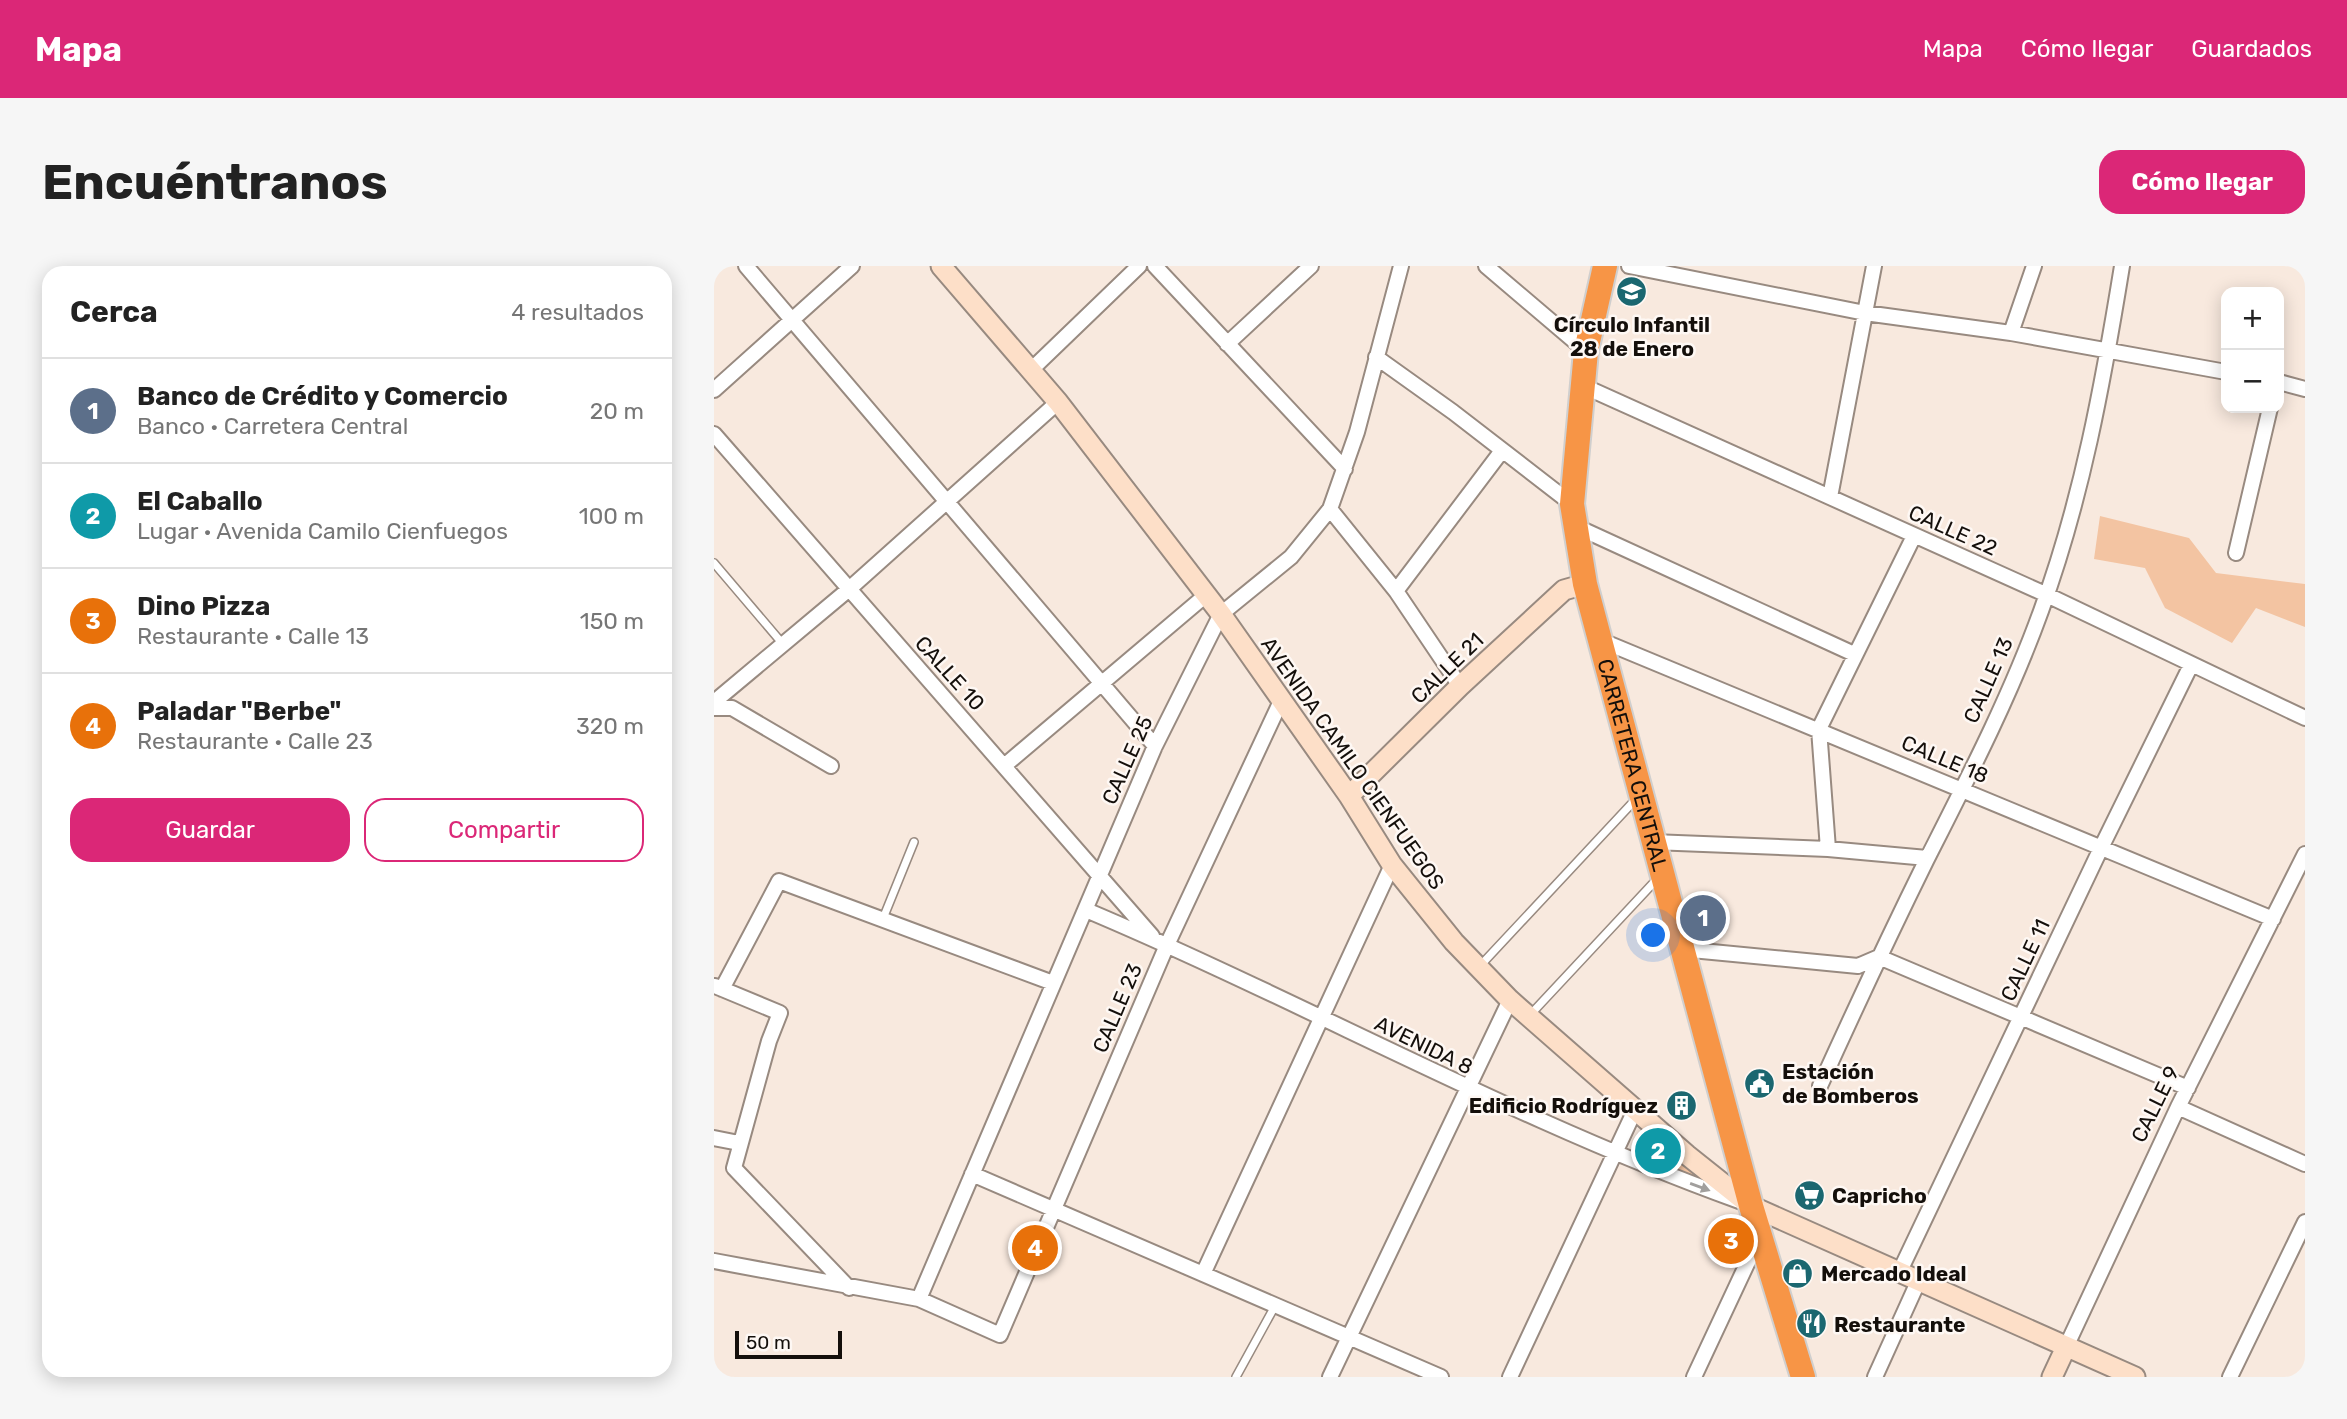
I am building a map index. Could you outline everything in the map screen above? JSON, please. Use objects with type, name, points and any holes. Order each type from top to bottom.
[{"type":"highway","name":"CARRETERA CENTRAL","points":[[1605,266],[1581,385],[1573,515],[1585,584],[1733,1141],[1804,1377]]},
{"type":"main road","name":"AVENIDA CAMILO CIENFUEGOS","points":[[941,266],[1058,402],[1221,614],[1349,796],[1392,865],[1478,968],[1510,1000],[1635,1110],[1751,1206],[1918,1283],[2135,1377]]},
{"type":"main road","name":"CALLE 21","points":[[1349,796],[1460,686],[1564,590],[1585,584]]},
{"type":"main road","points":[[1703,1166],[1729,1156],[1733,1141]]},
{"type":"main road","name":"CALLE 9","points":[[2052,1377],[2066,1347]]},
{"type":"street","points":[[746,266],[1155,746]]},
{"type":"street","points":[[714,390],[852,266]]},
{"type":"street","points":[[1031,370],[1139,266]]},
{"type":"street","points":[[1155,266],[1345,469]]},
{"type":"street","points":[[1227,344],[1311,266]]},
{"type":"street","name":"CALLE 25","points":[[919,1299],[1155,746],[1221,614],[1292,557],[1330,509],[1345,469],[1401,266]]},
{"type":"street","points":[[1486,266],[1586,351]]},
{"type":"street","points":[[1629,266],[1865,313],[2011,333],[2221,371]]},
{"type":"street","points":[[1830,497],[1874,266]]},
{"type":"street","points":[[2011,333],[2034,266]]},
{"type":"street","name":"CALLE 13","points":[[1820,1086],[1879,957],[1963,789],[2042,609],[2078,494],[2108,351],[2122,266]]},
{"type":"street","points":[[1376,357],[1453,412],[1573,515],[1854,654]]},
{"type":"street","points":[[2284,383],[2305,389]]},
{"type":"street","name":"CALLE 22","points":[[1581,385],[2045,594],[2305,718]]},
{"type":"street","points":[[714,702],[848,590],[946,499],[1058,402]]},
{"type":"street","points":[[2235,553],[2269,413]]},
{"type":"street","name":"CALLE 10","points":[[714,434],[1098,877],[1161,942]]},
{"type":"street","points":[[1396,591],[1501,452]]},
{"type":"street","points":[[1330,509],[1396,591],[1460,686]]},
{"type":"street","points":[[1828,849],[1819,729],[1914,536]]},
{"type":"street","points":[[1004,766],[1101,681],[1206,595]]},
{"type":"street","name":"CALLE 18","points":[[1600,640],[2273,919]]},
{"type":"street","name":"CALLE 11","points":[[1899,1273],[2191,665]]},
{"type":"street","name":"CALLE 23","points":[[919,1299],[1000,1335],[1054,1209],[1161,942],[1281,701]]},
{"type":"street","points":[[714,708],[732,708],[831,766]]},
{"type":"street","points":[[1652,842],[1828,849],[1927,858]]},
{"type":"street","name":"CALLE 9","points":[[2066,1347],[2178,1107],[2273,919],[2298,885],[2305,854]]},
{"type":"street","points":[[1203,1274],[1392,865]]},
{"type":"street","points":[[849,1288],[734,1168],[739,1143],[780,1013],[718,987],[779,881],[1053,983]]},
{"type":"street","name":"AVENIDA 8","points":[[1086,910],[1161,942],[1467,1089],[1613,1154],[1751,1206]]},
{"type":"street","points":[[1681,949],[1858,966],[1879,957],[2188,1088]]},
{"type":"street","points":[[1330,1377],[1510,1000]]},
{"type":"street","points":[[2178,1107],[2305,1164]]},
{"type":"street","points":[[1510,1377],[1635,1110]]},
{"type":"street","points":[[714,1138],[739,1143]]},
{"type":"street","points":[[972,1174],[1441,1377]]},
{"type":"street","points":[[2230,1377],[2305,1222]]},
{"type":"street","points":[[1694,1377],[1761,1234]]},
{"type":"street","points":[[714,1261],[919,1299]]},
{"type":"street","points":[[1875,1377],[1918,1283]]},
{"type":"lane","points":[[714,563],[782,643]]},
{"type":"lane","points":[[1478,968],[1641,793]]},
{"type":"lane","points":[[881,921],[914,842]]},
{"type":"lane","points":[[1529,1017],[1661,875]]},
{"type":"lane","points":[[1236,1377],[1275,1305]]},
{"type":"shaded area","points":[[2100,516],[2189,538],[2216,573],[2305,584],[2305,627],[2256,608],[2232,643],[2165,608],[2145,568],[2094,559]]},
{"type":"shaded area","points":[[1650,1134],[1708,1182],[1642,1153]]},
{"type":"place","name":"Círculo Infantil 28 de Enero","points":[[1632,292]]},
{"type":"place","name":"Banco de Crédito y Comercio","points":[[1703,918]]},
{"type":"place","name":"Estación de Bomberos","points":[[1759,1083]]},
{"type":"place","name":"Edificio Rodríguez","points":[[1681,1105]]},
{"type":"place","name":"El Caballo","points":[[1658,1151]]},
{"type":"place","name":"Capricho","points":[[1809,1195]]},
{"type":"place","name":"Dino Pizza","points":[[1731,1241]]},
{"type":"place","name":"Paladar \"Berbe\"","points":[[1035,1248]]},
{"type":"place","name":"Mercado Ideal","points":[[1798,1273]]},
{"type":"place","name":"Restaurante","points":[[1811,1324]]}]
